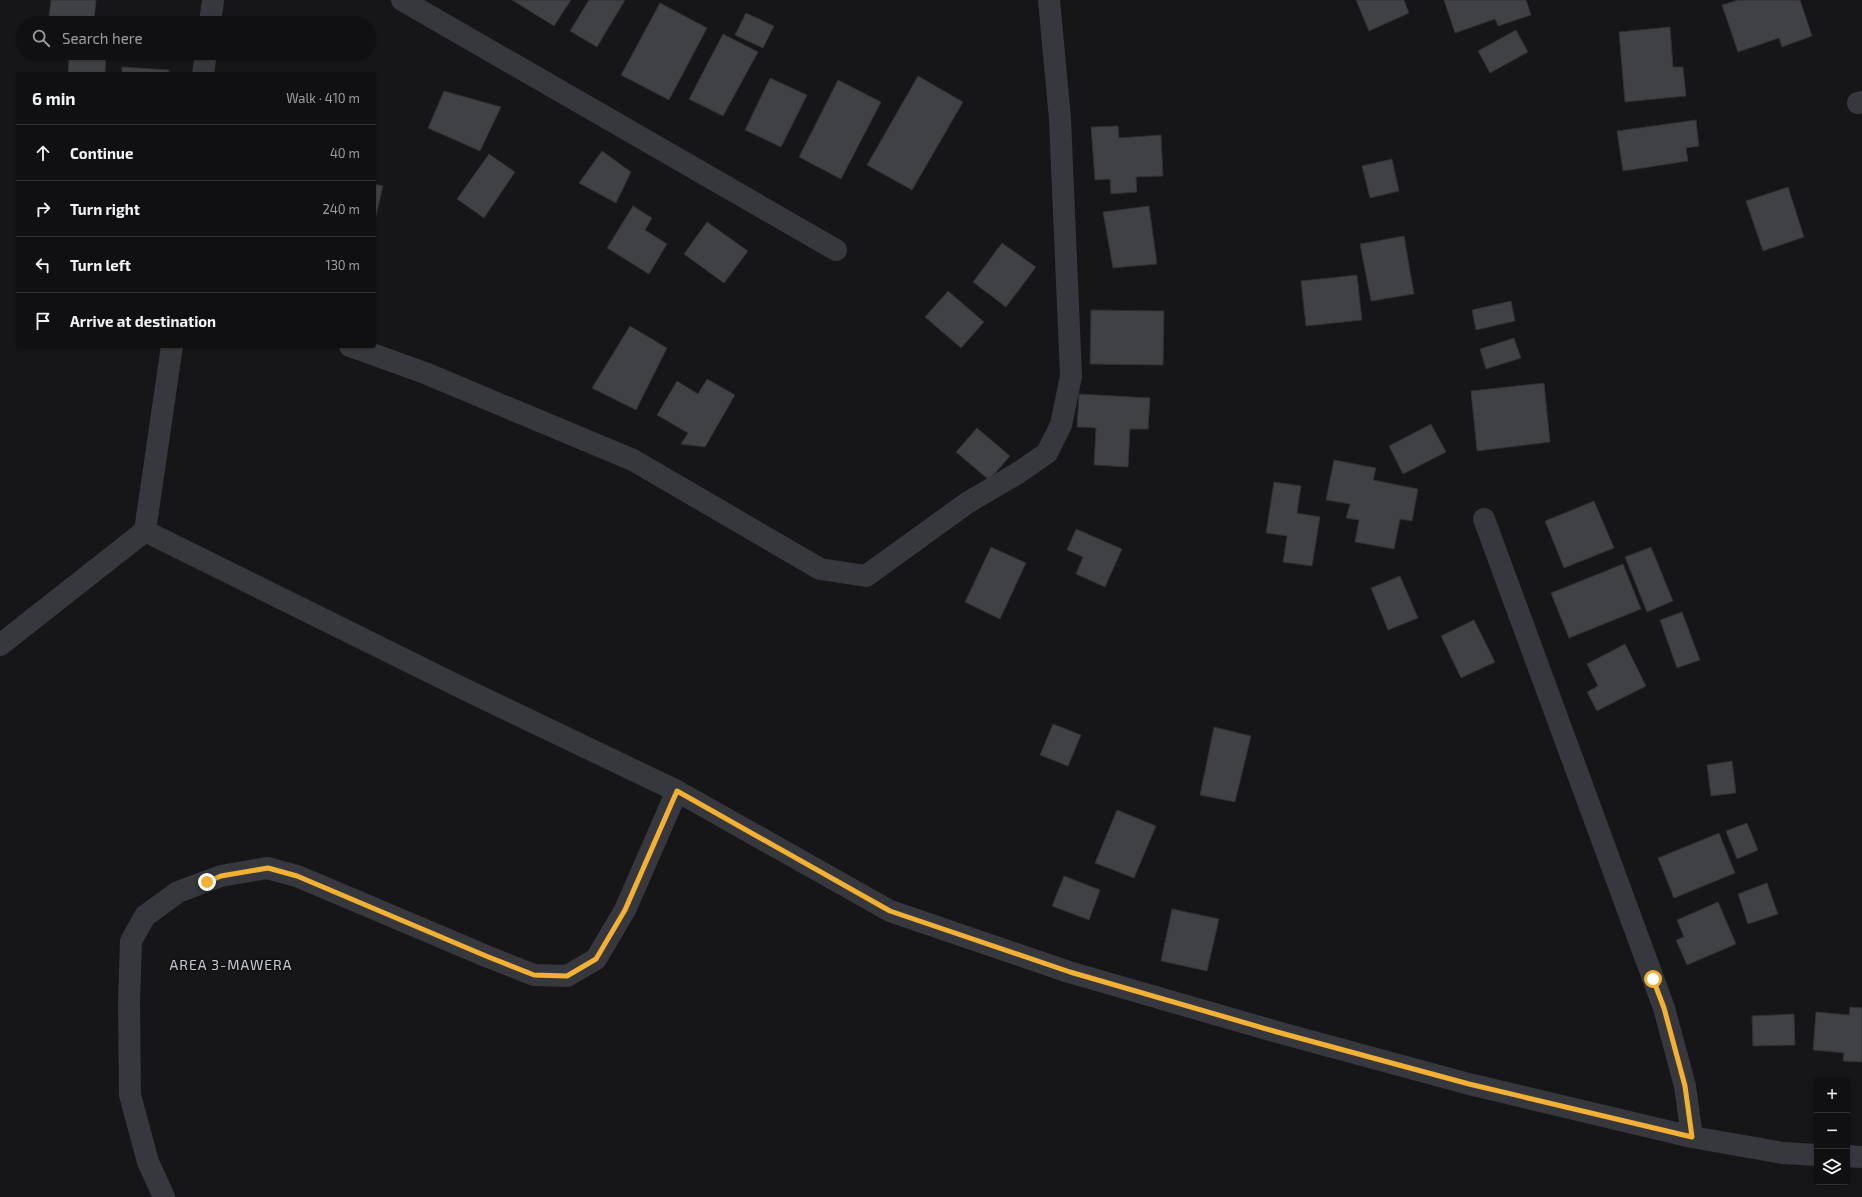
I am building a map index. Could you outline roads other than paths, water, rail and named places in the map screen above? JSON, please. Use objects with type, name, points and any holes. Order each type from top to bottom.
[{"type":"street","points":[[211,16],[213,0]]},
{"type":"street","points":[[402,0],[836,250]]},
{"type":"street","points":[[355,348],[424,373],[633,460],[820,569],[866,576],[967,503],[1018,473],[1047,453],[1061,425],[1071,376],[1060,119],[1049,0]]},
{"type":"street","points":[[204,72],[205,60]]},
{"type":"street","points":[[0,645],[145,531],[172,348]]},
{"type":"street","points":[[1484,519],[1664,1008],[1685,1086],[1692,1137]]},
{"type":"street","points":[[145,531],[460,687],[677,791],[890,911],[1070,972],[1277,1032],[1469,1084],[1692,1137],[1783,1153],[1814,1155]]},
{"type":"street","points":[[164,1197],[148,1162],[130,1096],[129,1002],[131,941],[145,916],[178,892],[221,876],[268,868],[297,876],[534,975],[567,976],[596,959],[625,910],[677,791]]},
{"type":"street","points":[[1850,1156],[1862,1157]]},
{"type":"district","name":"AREA 3-MAWERA","points":[[231,964]]}]
